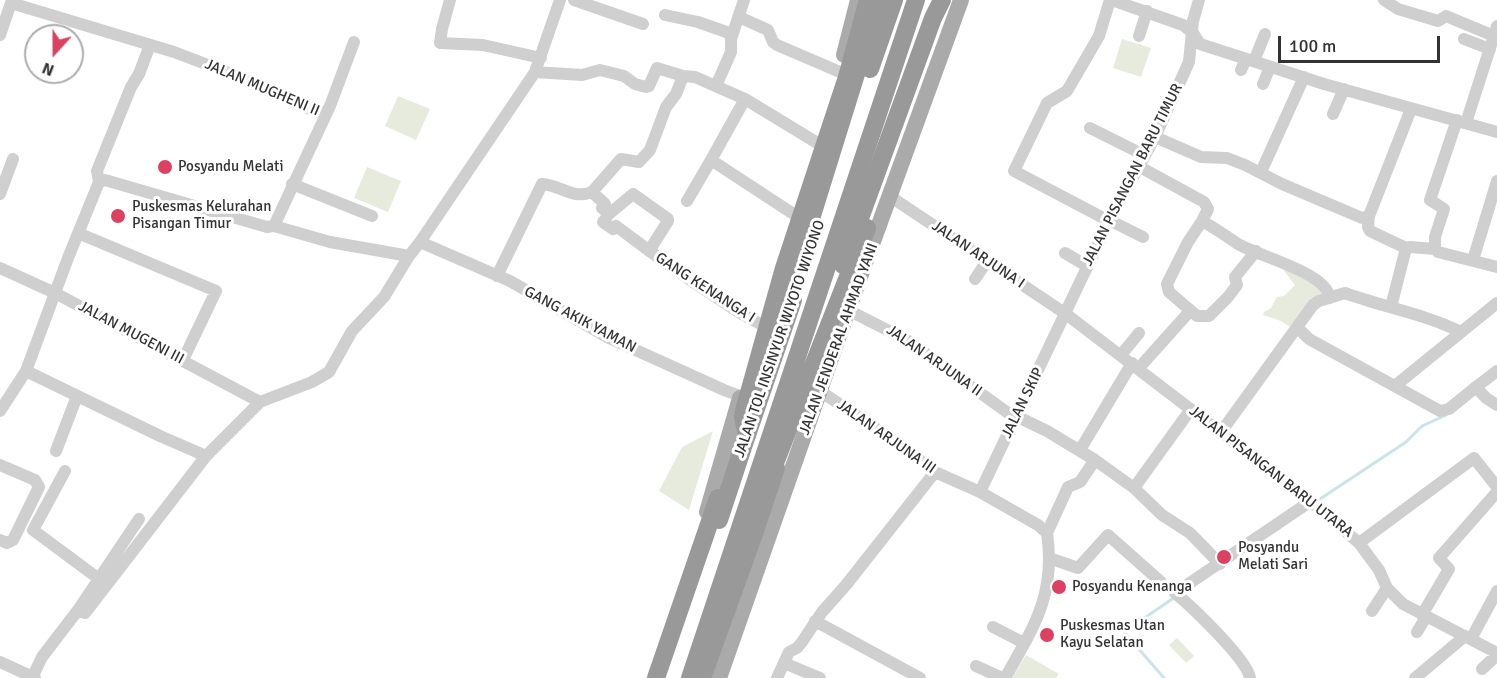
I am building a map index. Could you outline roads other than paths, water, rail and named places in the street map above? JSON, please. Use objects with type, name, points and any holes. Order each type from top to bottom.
[{"type":"highway","points":[[747,435],[743,417],[745,407],[784,268],[847,77],[868,0]]},
{"type":"highway","points":[[656,678],[810,222],[879,0]]},
{"type":"highway","name":"JALAN TOL INSINYUR WIYOTO WIYONO","points":[[666,678],[894,0]]},
{"type":"highway","name":"JALAN TOL INSINYUR WIYOTO WIYONO","points":[[691,678],[916,0]]},
{"type":"highway","name":"JALAN JENDERAL AHMAD YANI","points":[[702,678],[754,534],[830,303],[933,18],[942,0]]},
{"type":"highway","points":[[691,678],[912,112],[951,0]]},
{"type":"highway","points":[[711,519],[726,514],[740,517],[754,534]]},
{"type":"main road","points":[[693,574],[694,557],[740,396],[819,144],[858,0]]},
{"type":"main road","name":"JALAN JENDERAL AHMAD YANI","points":[[719,678],[848,310],[961,0]]},
{"type":"street","points":[[450,0],[440,44],[483,45],[541,58]]},
{"type":"street","points":[[78,610],[85,613],[206,456],[260,402],[294,390],[328,372],[352,331],[384,297],[409,256],[535,72],[560,0]]},
{"type":"street","points":[[574,0],[643,24]]},
{"type":"street","points":[[716,86],[731,52],[732,34],[744,0]]},
{"type":"street","points":[[1143,237],[1014,171],[1047,103],[1067,91],[1099,36],[1111,0],[1170,19],[1193,33],[1200,44],[1247,63],[1270,67],[1497,132]]},
{"type":"street","name":"JALAN PISANGAN BARU TIMUR","points":[[1066,314],[1109,220],[1155,137],[1189,62],[1194,17],[1199,0]]},
{"type":"street","points":[[1384,0],[1398,9],[1438,21],[1446,16],[1496,31],[1430,200],[1444,209],[1435,237],[1435,249]]},
{"type":"street","points":[[0,35],[12,2]]},
{"type":"street","name":"JALAN MUGHENI II","points":[[12,2],[150,45],[224,71],[314,111],[326,112],[274,225]]},
{"type":"street","points":[[1138,36],[1147,11]]},
{"type":"street","points":[[665,15],[698,22],[732,34]]},
{"type":"street","points":[[739,17],[768,30],[773,42],[777,45],[840,72]]},
{"type":"street","points":[[1247,63],[1264,34]]},
{"type":"street","points":[[1464,39],[1490,49]]},
{"type":"street","points":[[326,112],[354,42]]},
{"type":"street","points":[[0,411],[26,371],[99,182],[97,171],[150,45]]},
{"type":"street","points":[[1263,84],[1270,67]]},
{"type":"street","points":[[535,72],[582,75],[600,70],[624,76],[635,84],[646,87],[649,86],[657,68],[695,77],[745,99],[819,144]]},
{"type":"street","points":[[498,276],[542,184],[580,196],[592,192],[621,159],[639,162],[650,150],[666,107],[676,94],[683,76]]},
{"type":"street","points":[[1261,172],[1304,77]]},
{"type":"street","points":[[1333,114],[1344,89]]},
{"type":"street","points":[[687,201],[745,99]]},
{"type":"street","points":[[1411,109],[1369,216],[1368,227],[1371,231],[1406,248],[1435,249],[1438,252],[1497,267]]},
{"type":"street","points":[[1090,128],[1204,202],[1209,209],[1188,242],[1167,284],[1168,292],[1190,311],[1197,316],[1205,317],[1220,307],[1237,285],[1235,277],[1256,251]]},
{"type":"street","points":[[1155,137],[1201,157],[1227,158],[1362,218],[1369,216]]},
{"type":"street","points":[[0,194],[13,159]]},
{"type":"street","points":[[711,160],[795,215]]},
{"type":"street","points":[[99,182],[105,180],[267,227],[274,225],[330,242],[409,256]]},
{"type":"street","points":[[1473,260],[1494,206],[1497,181]]},
{"type":"street","points":[[292,184],[372,216]]},
{"type":"street","points":[[592,192],[606,209]]},
{"type":"street","name":"GANG KENANGA I","points":[[649,251],[668,219],[633,194],[606,209],[603,222],[613,228],[616,226],[643,244],[649,251],[747,318],[761,324]]},
{"type":"street","name":"JALAN ARJUNA I","points":[[891,197],[1066,314]]},
{"type":"street","points":[[1202,221],[1240,245],[1316,279],[1329,293],[1330,298]]},
{"type":"street","points":[[78,233],[216,291],[183,360]]},
{"type":"street","name":"GANG AKIK YAMAN","points":[[420,242],[498,276],[607,337],[740,396]]},
{"type":"street","points":[[1391,307],[1406,248]]},
{"type":"street","points":[[1065,253],[1087,266]]},
{"type":"street","points":[[975,279],[987,261]]},
{"type":"street","name":"JALAN MUGENI III","points":[[0,268],[55,293],[260,402]]},
{"type":"street","points":[[1221,432],[1313,305],[1345,293],[1461,332]]},
{"type":"street","points":[[1396,385],[1497,303]]},
{"type":"street","name":"JALAN ARJUNA II","points":[[848,310],[907,339],[1016,417],[1095,460],[1134,488],[1162,515],[1190,533],[1220,564]]},
{"type":"street","points":[[1080,450],[1135,366],[1190,311]]},
{"type":"street","name":"JALAN PISANGAN BARU UTARA","points":[[1066,314],[1314,504],[1359,543],[1379,570],[1387,588],[1403,604],[1497,654]]},
{"type":"street","name":"JALAN SKIP","points":[[980,492],[1066,314]]},
{"type":"street","points":[[1297,327],[1309,339],[1440,411],[1449,409],[1480,391],[1497,371]]},
{"type":"street","points":[[1121,355],[1139,333]]},
{"type":"street","points":[[26,371],[206,456]]},
{"type":"street","name":"JALAN ARJUNA III","points":[[820,391],[896,442],[935,472],[980,492],[1038,525],[1047,533]]},
{"type":"street","points":[[1480,391],[1497,405]]},
{"type":"street","points":[[56,451],[78,396]]},
{"type":"street","points":[[1134,488],[1191,409]]},
{"type":"street","points":[[1359,543],[1474,458],[1497,487]]},
{"type":"street","points":[[976,666],[1003,678],[1024,643],[1045,599],[1049,579],[1047,533],[1068,487],[1080,482],[1095,460]]},
{"type":"street","points":[[0,465],[35,480],[39,486],[13,540],[7,543],[0,540]]},
{"type":"street","points":[[65,471],[33,530],[99,579]]},
{"type":"street","points":[[777,678],[789,651],[797,648],[802,642],[815,621],[935,472]]},
{"type":"street","points":[[1417,632],[1449,569],[1439,558],[1497,492]]},
{"type":"street","points":[[1250,678],[1249,672],[1238,658],[1178,595],[1220,564],[1314,504]]},
{"type":"street","points":[[0,662],[33,678],[42,657],[78,610],[140,519]]},
{"type":"street","points":[[1049,558],[1078,568],[1108,535],[1161,582]]},
{"type":"street","points":[[1372,611],[1387,588]]},
{"type":"street","points":[[1415,678],[1468,638],[1497,591]]},
{"type":"street","points":[[815,621],[920,678]]},
{"type":"street","points":[[993,627],[1024,643]]},
{"type":"street","points":[[1482,669],[1497,654]]},
{"type":"street","points":[[784,663],[820,678]]},
{"type":"waterway","points":[[1317,501],[1406,442],[1422,426],[1446,415]]},
{"type":"waterway","points":[[1164,678],[1124,632],[1175,597]]},
{"type":"place","name":"Posyandu Melati","points":[[165,167]]},
{"type":"place","name":"Puskesmas Kelurahan Pisangan Timur","points":[[118,216]]},
{"type":"place","name":"Posyandu Melati Sari","points":[[1224,557]]},
{"type":"place","name":"Posyandu Kenanga","points":[[1059,587]]},
{"type":"place","name":"Puskesmas Utan Kayu Selatan","points":[[1047,635]]}]
